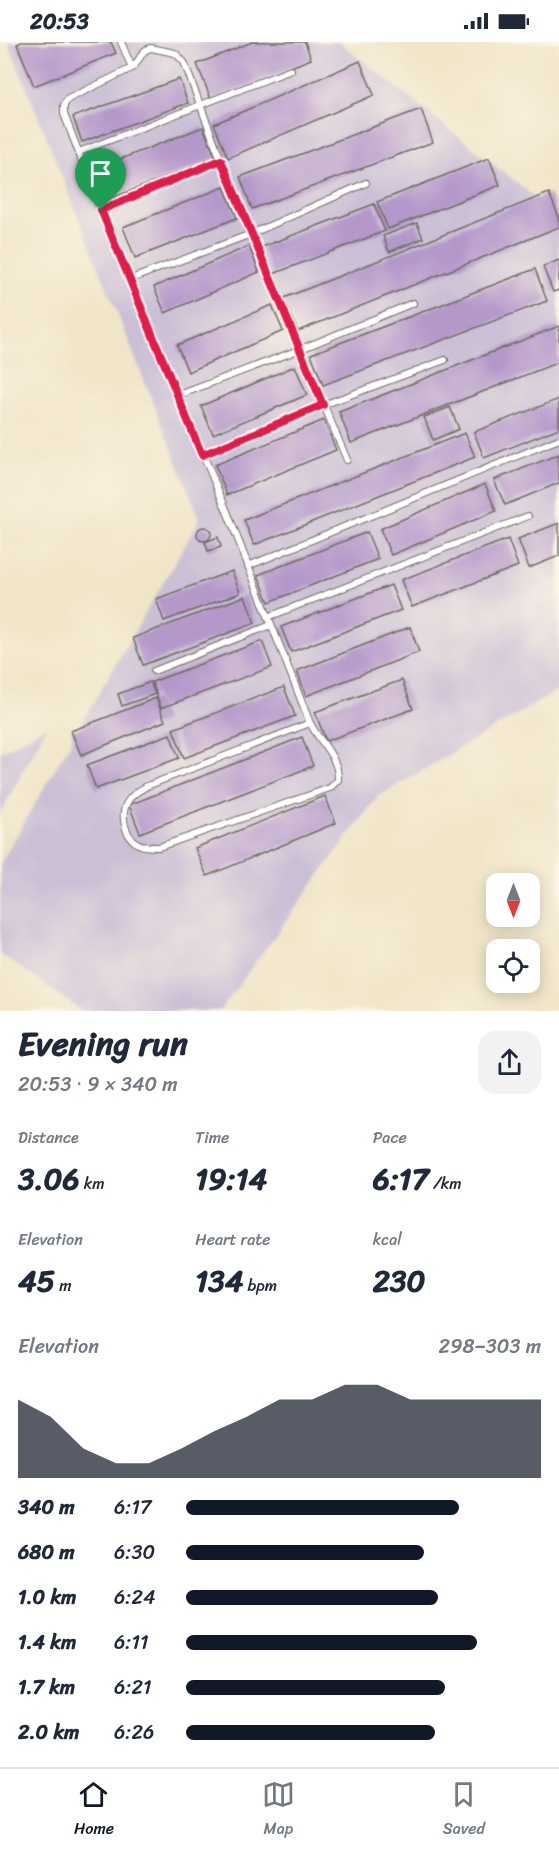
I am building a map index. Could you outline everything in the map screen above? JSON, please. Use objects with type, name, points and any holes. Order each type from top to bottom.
[{"type":"lane","points":[[121,42],[132,68]]},
{"type":"lane","points":[[142,42],[146,49]]},
{"type":"lane","points":[[146,49],[156,48],[180,56],[184,62],[251,234],[347,460]]},
{"type":"lane","points":[[146,49],[132,68],[68,99],[64,105],[64,114],[310,723],[339,768],[338,780],[330,788],[159,847],[146,847],[134,841],[126,828],[124,816],[127,802],[135,792],[310,723]]},
{"type":"lane","points":[[79,152],[291,70]]},
{"type":"lane","points":[[101,210],[221,160]]},
{"type":"lane","points":[[131,279],[251,234],[366,183]]},
{"type":"lane","points":[[178,395],[301,349],[412,303]]},
{"type":"lane","points":[[202,455],[323,405],[444,360]]},
{"type":"lane","points":[[248,566],[559,439]]},
{"type":"lane","points":[[268,617],[528,516]]},
{"type":"lane","points":[[154,671],[271,625]]},
{"type":"shaded area","points":[[8,42],[339,42],[559,216],[559,690],[377,797],[220,1011],[82,1011],[0,954],[0,864],[200,519]]},
{"type":"shaded area","points":[[47,726],[0,814],[0,752]]},
{"type":"building","points":[[21,42],[111,42],[116,53],[34,86],[17,44]]},
{"type":"building","points":[[252,42],[305,42],[311,59],[211,99],[197,64]]},
{"type":"building","points":[[360,61],[374,95],[228,158],[214,124]]},
{"type":"building","points":[[179,79],[188,103],[82,142],[73,117]]},
{"type":"building","points":[[421,109],[433,142],[252,209],[240,177]]},
{"type":"building","points":[[203,127],[216,158],[107,200],[95,169]]},
{"type":"building","points":[[489,158],[500,185],[388,229],[377,202]]},
{"type":"building","points":[[224,187],[237,218],[135,258],[123,227]]},
{"type":"building","points":[[549,193],[559,218],[559,227],[298,331],[284,298]]},
{"type":"building","points":[[374,204],[385,231],[273,274],[262,247]]},
{"type":"building","points":[[417,223],[423,238],[389,252],[383,236]]},
{"type":"building","points":[[249,246],[259,272],[165,313],[154,287]]},
{"type":"building","points":[[559,260],[559,290],[553,292],[543,267]]},
{"type":"building","points":[[535,269],[547,301],[323,385],[311,354]]},
{"type":"building","points":[[272,305],[283,331],[188,372],[177,345]]},
{"type":"building","points":[[559,326],[559,362],[351,443],[339,412]]},
{"type":"building","points":[[295,366],[307,395],[213,434],[201,406]]},
{"type":"building","points":[[559,399],[559,428],[484,458],[474,432]]},
{"type":"building","points":[[450,407],[459,429],[433,440],[424,417]]},
{"type":"building","points":[[324,420],[336,450],[227,495],[215,465]]},
{"type":"building","points":[[465,433],[475,457],[254,545],[244,520]]},
{"type":"building","points":[[559,454],[559,483],[505,505],[494,480]]},
{"type":"building","points":[[485,484],[496,511],[391,555],[380,529]]},
{"type":"building","points":[[559,523],[559,556],[529,568],[518,539]]},
{"type":"building","points":[[204,527],[209,529],[211,534],[209,539],[204,541],[199,539],[197,534],[199,529]]},
{"type":"building","points":[[367,532],[378,559],[269,602],[258,575]]},
{"type":"building","points":[[218,537],[221,547],[208,551],[205,542]]},
{"type":"building","points":[[508,539],[518,566],[412,607],[401,580]]},
{"type":"building","points":[[232,571],[240,593],[164,621],[156,599]]},
{"type":"building","points":[[391,585],[401,610],[291,652],[281,627]]},
{"type":"building","points":[[245,596],[255,623],[143,665],[133,638]]},
{"type":"building","points":[[410,627],[419,652],[306,696],[297,671]]},
{"type":"building","points":[[262,641],[272,667],[161,708],[152,682]]},
{"type":"building","points":[[402,680],[413,709],[326,741],[315,712]]},
{"type":"building","points":[[150,682],[155,694],[122,706],[118,694]]},
{"type":"building","points":[[284,687],[295,716],[184,758],[173,729]]},
{"type":"building","points":[[156,698],[165,721],[81,755],[71,731]]},
{"type":"building","points":[[170,734],[179,758],[96,789],[87,765]]},
{"type":"building","points":[[302,737],[313,766],[140,833],[129,805]]},
{"type":"building","points":[[325,796],[336,823],[207,876],[195,848]]},
{"type":"route","points":[[221,160],[323,405],[202,455],[101,210],[221,160]]}]
